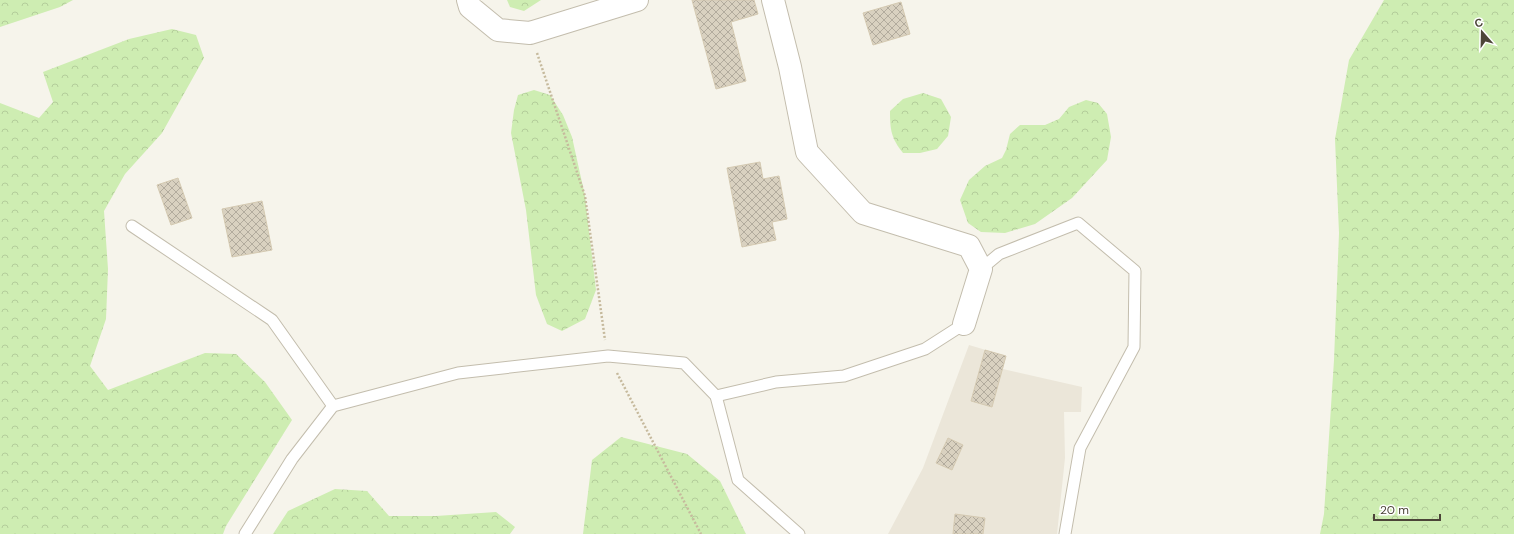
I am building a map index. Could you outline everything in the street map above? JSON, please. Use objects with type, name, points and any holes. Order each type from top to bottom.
[{"type":"street","points":[[468,0],[470,7],[498,30],[530,33],[637,0]]},
{"type":"street","points":[[773,0],[790,67],[806,152],[863,213],[969,246],[982,269],[964,324]]},
{"type":"lane","points":[[982,269],[1000,254],[1078,223],[1135,271],[1134,346],[1080,448],[1065,534]]},
{"type":"lane","points":[[132,226],[272,320],[333,406]]},
{"type":"lane","points":[[716,396],[776,382],[844,376],[925,349],[964,324]]},
{"type":"lane","points":[[245,534],[292,459],[333,406],[458,373],[608,356],[684,363],[716,396],[738,480],[799,534]]},
{"type":"path","points":[[530,33],[585,196],[608,356],[701,534]]},
{"type":"shaded area","points":[[969,345],[1006,356],[1003,369],[1082,387],[1081,412],[1064,412],[1065,458],[1057,534],[888,534],[923,468]]},
{"type":"green space","points":[[0,0],[73,0],[60,7],[0,27]]},
{"type":"green space","points":[[507,0],[541,0],[524,11],[510,7]]},
{"type":"green space","points":[[1384,0],[1514,0],[1514,534],[1320,534],[1324,514],[1334,360],[1339,233],[1335,139],[1349,60]]},
{"type":"green space","points":[[172,29],[196,35],[204,58],[162,133],[125,174],[104,211],[108,269],[106,319],[90,366],[108,390],[205,353],[236,354],[265,382],[292,420],[226,526],[223,534],[0,534],[0,103],[39,118],[53,102],[43,72],[129,39]]},
{"type":"green space","points":[[534,90],[550,95],[563,115],[572,137],[585,196],[596,290],[585,319],[562,331],[547,324],[536,295],[526,210],[511,133],[514,110],[518,95]]},
{"type":"green space","points":[[923,93],[941,99],[951,117],[948,136],[937,149],[920,153],[903,153],[892,134],[890,111],[903,99]]},
{"type":"green space","points":[[1086,100],[1098,103],[1107,114],[1111,137],[1107,160],[1072,198],[1035,224],[1005,233],[981,232],[968,223],[960,200],[969,180],[985,166],[1002,158],[1006,150],[1010,134],[1020,125],[1045,125],[1059,119],[1069,107]]},
{"type":"green space","points":[[621,437],[687,454],[720,481],[746,534],[583,534],[592,460]]},
{"type":"green space","points":[[335,489],[367,491],[389,516],[436,516],[496,512],[515,527],[510,534],[273,534],[288,511]]},
{"type":"building","points":[[692,0],[754,0],[758,14],[731,22],[746,81],[716,89]]},
{"type":"building","points":[[901,2],[910,34],[873,45],[863,13]]},
{"type":"building","points":[[760,162],[763,179],[779,176],[787,219],[772,222],[776,240],[742,247],[727,168]]},
{"type":"building","points":[[178,178],[192,218],[171,225],[157,185]]},
{"type":"building","points":[[262,201],[272,250],[232,257],[222,209]]},
{"type":"building","points":[[985,350],[1006,356],[992,407],[971,401]]},
{"type":"building","points":[[948,438],[963,445],[952,470],[936,463]]},
{"type":"building","points":[[955,514],[985,518],[983,534],[953,534]]}]
